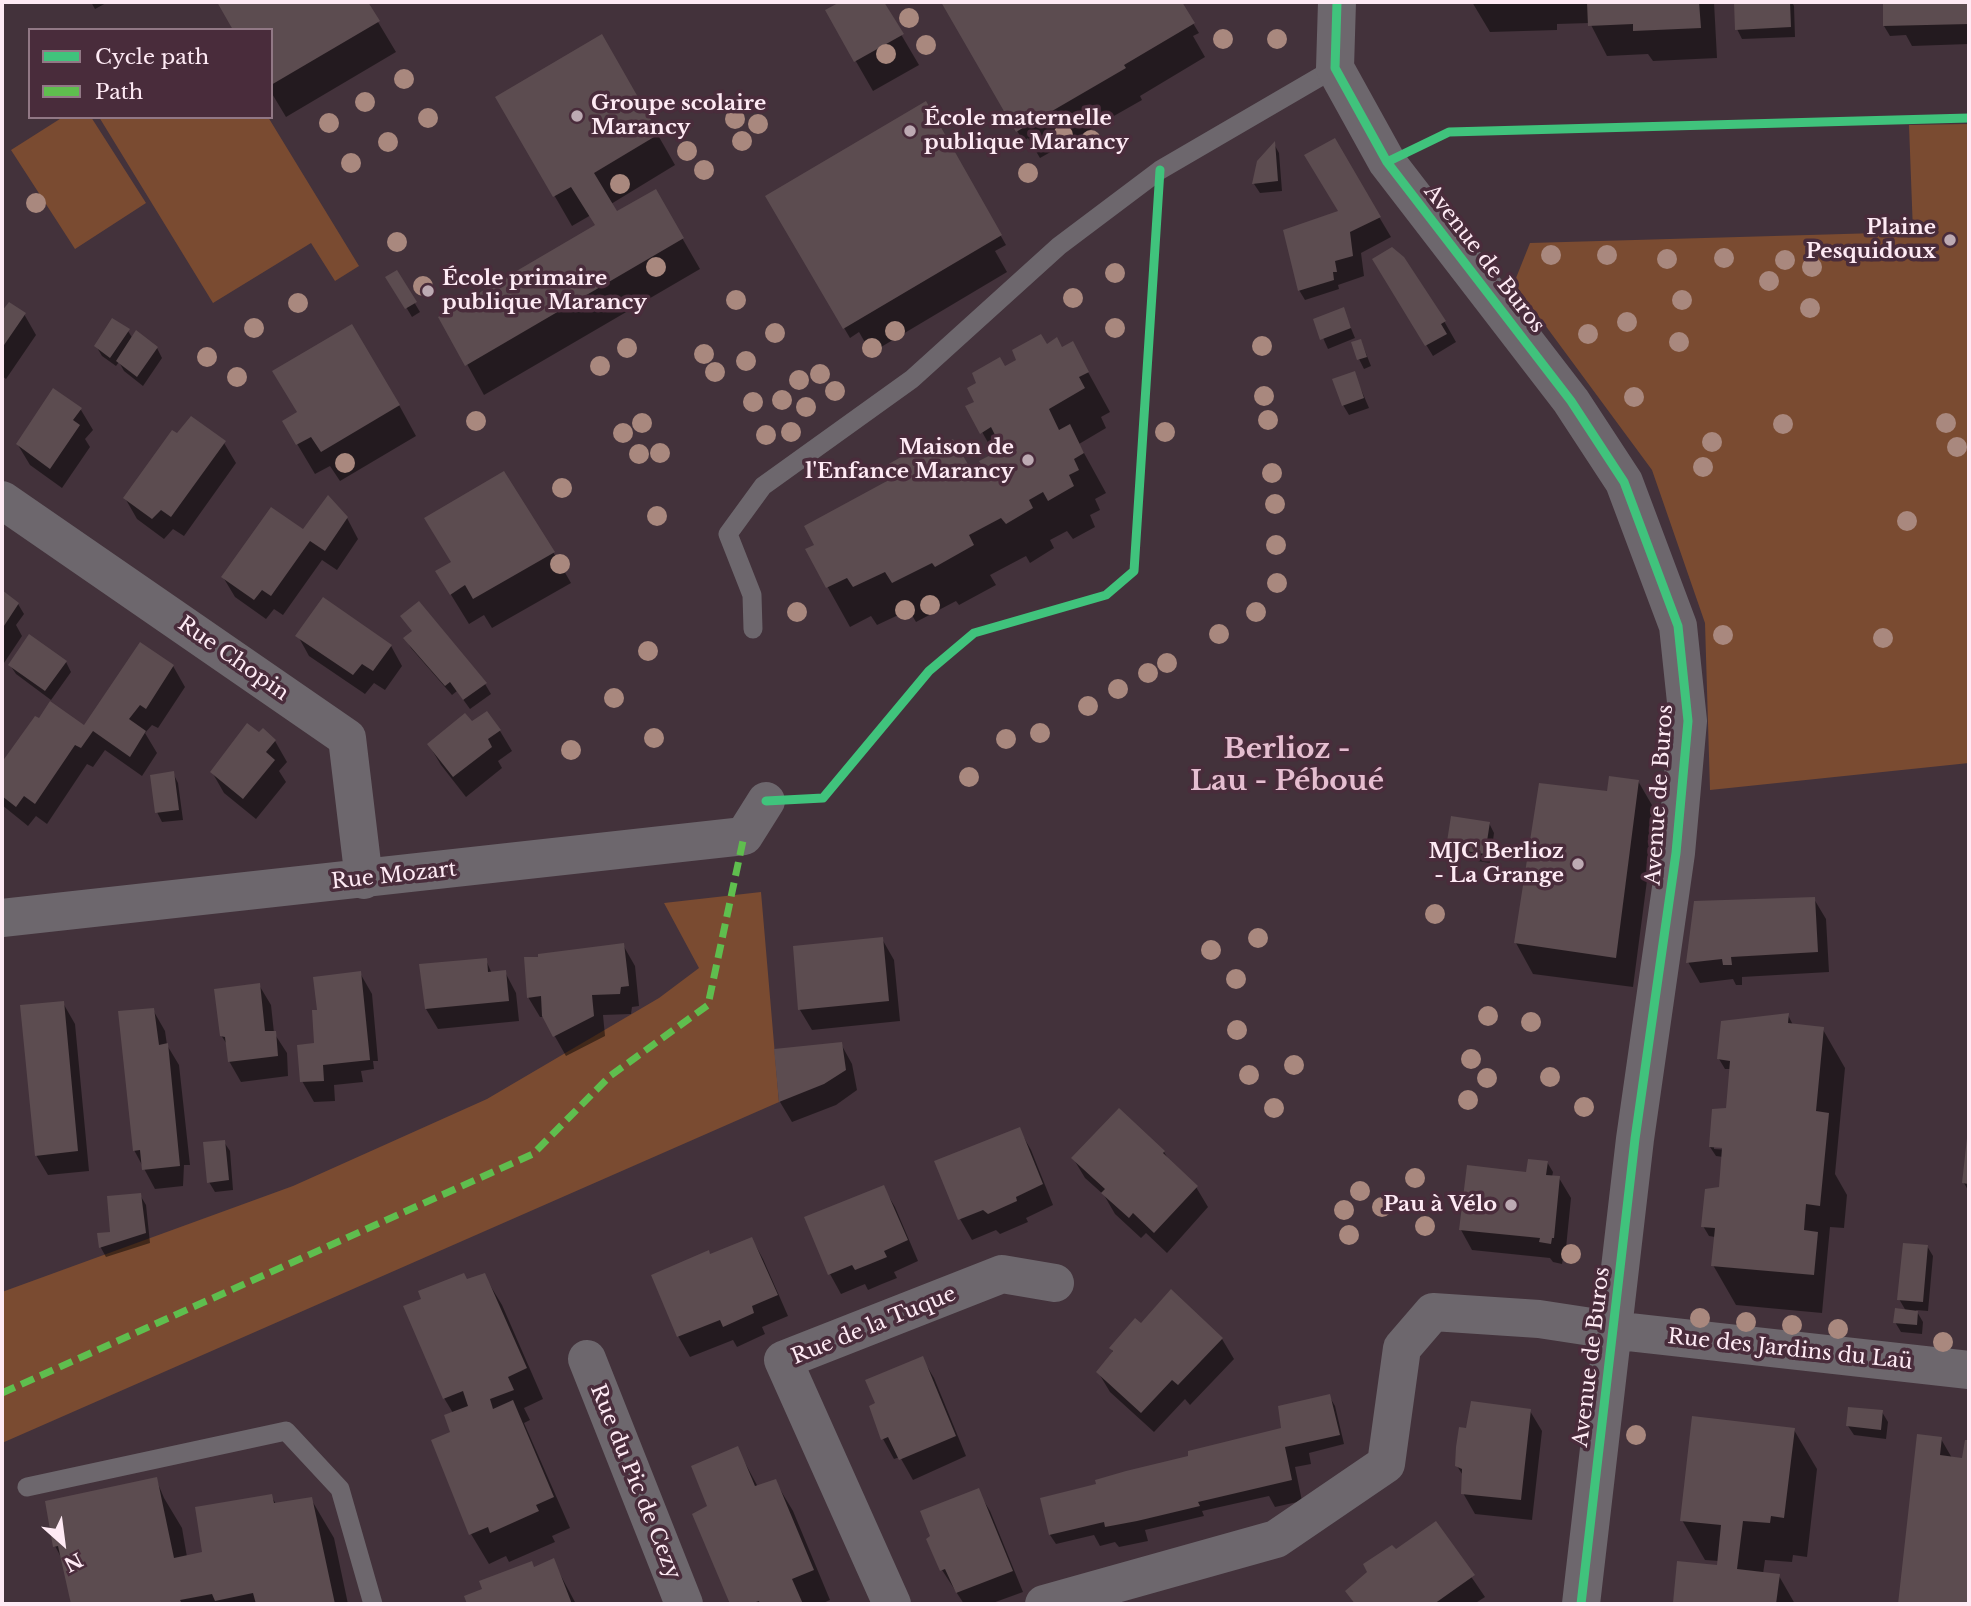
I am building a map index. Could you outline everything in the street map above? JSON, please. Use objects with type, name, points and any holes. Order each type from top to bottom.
[{"type":"street","points":[[1335,68],[1337,2]]},
{"type":"street","name":"Avenue de Buros","points":[[1335,68],[1387,162],[1571,401],[1624,482],[1678,626],[1688,721],[1676,853],[1635,1139],[1581,1604]]},
{"type":"street","name":"Rue Chopin","points":[[2,500],[347,738],[364,880]]},
{"type":"street","name":"Rue Mozart","points":[[2,918],[744,836],[766,801]]},
{"type":"street","name":"Rue de la Tuque","points":[[892,1604],[783,1360],[1002,1274],[1055,1283]]},
{"type":"street","name":"Rue des Jardins du Laü","points":[[1044,1604],[1276,1538],[1386,1464],[1402,1348],[1433,1312],[1539,1319],[1611,1330],[1969,1370]]},
{"type":"street","name":"Rue du Pic de Cezy","points":[[587,1359],[684,1604]]},
{"type":"lane","points":[[753,629],[752,595],[728,534],[763,486],[912,379],[1059,246],[1160,170],[1335,68]]},
{"type":"lane","points":[[27,1487],[286,1431],[340,1489],[373,1604]]},
{"type":"shaded area","points":[[60,119],[92,119],[146,203],[75,249],[11,150]]},
{"type":"shaded area","points":[[100,119],[269,119],[359,266],[335,281],[311,243],[213,303]]},
{"type":"shaded area","points":[[1969,124],[1969,763],[1710,790],[1705,623],[1652,470],[1514,283],[1530,243],[1913,232],[1909,125]]},
{"type":"shaded area","points":[[761,892],[779,1102],[2,1443],[2,1292],[293,1186],[487,1099],[659,998],[699,968],[664,903]]},
{"type":"building","points":[[217,2],[368,2],[380,21],[273,84],[273,28],[232,28]]},
{"type":"building","points":[[840,2],[884,2],[904,34],[854,62],[825,10]]},
{"type":"building","points":[[941,2],[1182,2],[1195,23],[1124,65],[1126,68],[1016,132]]},
{"type":"building","points":[[1587,2],[1699,2],[1701,28],[1633,31],[1633,24],[1588,26]]},
{"type":"building","points":[[1734,2],[1790,2],[1791,27],[1735,30]]},
{"type":"building","points":[[1883,2],[1969,2],[1969,24],[1883,26]]},
{"type":"building","points":[[602,34],[659,134],[594,173],[617,211],[656,189],[684,238],[465,366],[438,317],[595,225],[571,187],[553,197],[495,97]]},
{"type":"building","points":[[926,101],[1002,235],[843,329],[765,196]]},
{"type":"building","points":[[1335,138],[1381,217],[1350,232],[1353,256],[1335,261],[1337,272],[1333,272],[1334,280],[1298,291],[1283,230],[1338,211],[1304,155]]},
{"type":"building","points":[[1275,141],[1278,181],[1252,184],[1257,161]]},
{"type":"building","points":[[1392,247],[1404,257],[1446,321],[1441,324],[1447,334],[1425,346],[1372,259]]},
{"type":"building","points":[[397,270],[417,302],[405,309],[385,277]]},
{"type":"building","points":[[9,302],[26,313],[2,348],[2,311]]},
{"type":"building","points":[[1344,307],[1351,328],[1320,340],[1313,319]]},
{"type":"building","points":[[112,318],[130,329],[110,358],[94,346]]},
{"type":"building","points":[[352,324],[400,405],[321,452],[311,437],[296,445],[282,421],[297,412],[272,371]]},
{"type":"building","points":[[136,330],[158,347],[137,377],[116,361]]},
{"type":"building","name":"Maison de l'Enfance Marancy","points":[[1041,334],[1047,344],[1057,337],[1062,347],[1073,341],[1089,372],[1079,377],[1085,388],[1049,409],[1059,430],[1070,424],[1084,453],[1074,459],[1079,470],[1069,475],[1074,486],[1048,501],[1043,492],[1029,500],[1033,508],[1006,524],[1001,518],[969,535],[974,545],[935,567],[932,563],[892,583],[885,572],[853,587],[847,578],[826,588],[805,549],[814,545],[804,526],[887,481],[880,469],[929,441],[933,449],[953,439],[972,471],[982,466],[979,461],[1002,449],[991,427],[980,434],[965,406],[974,402],[967,388],[976,383],[972,373],[1000,357],[1005,366],[1016,360],[1012,350]]},
{"type":"building","points":[[1361,339],[1367,357],[1357,360],[1351,342]]},
{"type":"building","points":[[1355,371],[1364,398],[1342,406],[1332,379]]},
{"type":"building","points":[[53,388],[82,408],[73,420],[80,425],[50,469],[16,444]]},
{"type":"building","points":[[191,416],[226,441],[171,517],[161,510],[152,519],[123,498],[172,430],[177,433]]},
{"type":"building","points":[[504,471],[555,552],[473,599],[465,585],[450,595],[435,571],[451,562],[424,518]]},
{"type":"building","points":[[328,495],[348,517],[325,551],[310,541],[271,596],[262,590],[254,600],[221,577],[271,507],[303,529]]},
{"type":"building","points":[[2,590],[19,603],[2,629]]},
{"type":"building","points":[[323,597],[392,645],[373,671],[362,664],[353,675],[295,636]]},
{"type":"building","points":[[419,601],[487,683],[463,700],[450,682],[445,686],[403,638],[412,631],[400,616]]},
{"type":"building","points":[[29,634],[67,661],[45,691],[8,665]]},
{"type":"building","points":[[140,642],[174,665],[146,709],[140,705],[129,719],[146,731],[130,757],[93,731],[81,748],[75,745],[35,804],[24,796],[16,807],[2,796],[2,762],[35,716],[39,718],[50,701],[84,725]]},
{"type":"building","points":[[487,711],[501,730],[488,739],[492,747],[453,777],[427,744],[465,713],[472,721]]},
{"type":"building","points":[[247,723],[259,732],[263,728],[276,740],[266,752],[275,760],[243,799],[210,772]]},
{"type":"building","points":[[174,771],[179,810],[155,813],[150,775]]},
{"type":"building","name":"MJC Berlioz - La Grange","points":[[1609,776],[1639,780],[1616,958],[1514,943],[1539,783],[1607,791]]},
{"type":"building","points":[[1451,816],[1490,822],[1485,854],[1446,848]]},
{"type":"building","points":[[1815,897],[1818,952],[1731,957],[1732,965],[1723,965],[1722,959],[1686,963],[1694,901]]},
{"type":"building","points":[[883,937],[889,1001],[798,1010],[793,946]]},
{"type":"building","points":[[624,943],[629,986],[621,987],[620,994],[592,995],[594,1016],[553,1037],[542,1016],[541,996],[527,998],[524,957]]},
{"type":"building","points":[[487,958],[488,972],[506,970],[509,1001],[425,1009],[419,964]]},
{"type":"building","points":[[361,971],[370,1060],[323,1065],[324,1081],[300,1082],[297,1045],[314,1043],[312,1010],[317,1010],[313,977]]},
{"type":"building","points":[[260,983],[265,1031],[276,1031],[278,1056],[228,1062],[225,1037],[220,1036],[214,989]]},
{"type":"building","points":[[64,1001],[78,1151],[35,1156],[20,1005]]},
{"type":"building","points":[[154,1008],[159,1045],[168,1043],[180,1166],[142,1170],[140,1150],[133,1151],[118,1011]]},
{"type":"building","points":[[1789,1013],[1788,1023],[1824,1027],[1816,1111],[1829,1113],[1820,1206],[1806,1204],[1804,1230],[1818,1232],[1814,1275],[1711,1266],[1715,1228],[1701,1227],[1705,1189],[1719,1187],[1722,1148],[1709,1147],[1712,1109],[1726,1108],[1730,1061],[1717,1059],[1721,1021]]},
{"type":"building","points":[[842,1042],[846,1070],[824,1084],[779,1102],[774,1049]]},
{"type":"building","points":[[1119,1108],[1198,1186],[1154,1233],[1133,1213],[1129,1218],[1101,1193],[1105,1189],[1071,1158]]},
{"type":"building","points":[[1020,1127],[1043,1184],[1016,1197],[1017,1201],[988,1214],[983,1210],[958,1220],[934,1161]]},
{"type":"building","points":[[1969,1138],[1969,1184],[1962,1183]]},
{"type":"building","points":[[225,1140],[229,1180],[207,1183],[203,1142]]},
{"type":"building","points":[[1528,1159],[1548,1161],[1546,1175],[1560,1176],[1554,1238],[1551,1244],[1539,1242],[1540,1238],[1459,1230],[1467,1165],[1526,1172]]},
{"type":"building","points":[[884,1185],[908,1240],[884,1251],[887,1257],[855,1270],[852,1265],[828,1275],[804,1217]]},
{"type":"building","points":[[141,1193],[146,1233],[99,1248],[97,1233],[110,1232],[107,1196]]},
{"type":"building","points":[[752,1237],[778,1295],[752,1306],[754,1313],[723,1327],[720,1320],[677,1337],[651,1275],[709,1250],[710,1254]]},
{"type":"building","points":[[1903,1243],[1928,1245],[1923,1302],[1897,1300]]},
{"type":"building","points":[[464,1273],[467,1279],[485,1273],[527,1368],[508,1377],[514,1390],[490,1399],[493,1409],[513,1400],[554,1497],[536,1505],[539,1511],[490,1533],[488,1527],[469,1535],[431,1440],[450,1432],[444,1415],[468,1406],[463,1391],[443,1399],[403,1306],[421,1299],[418,1291]]},
{"type":"building","points":[[1171,1289],[1223,1338],[1178,1385],[1172,1380],[1141,1413],[1096,1372],[1113,1351],[1109,1348],[1135,1318],[1141,1323]]},
{"type":"building","points":[[1895,1308],[1918,1311],[1917,1325],[1893,1323]]},
{"type":"building","points":[[923,1356],[956,1436],[899,1460],[888,1437],[881,1440],[869,1406],[875,1403],[865,1380]]},
{"type":"building","points":[[1330,1394],[1340,1435],[1285,1447],[1292,1480],[1198,1502],[1200,1506],[1137,1521],[1105,1527],[1104,1522],[1049,1535],[1040,1498],[1096,1484],[1095,1480],[1126,1471],[1188,1456],[1188,1451],[1281,1428],[1278,1406]]},
{"type":"building","points":[[1471,1401],[1531,1409],[1521,1500],[1461,1494],[1462,1469],[1455,1466],[1456,1447],[1459,1427],[1466,1428]]},
{"type":"building","points":[[1848,1407],[1883,1410],[1881,1430],[1846,1426]]},
{"type":"building","points":[[1692,1416],[1795,1428],[1784,1518],[1771,1516],[1770,1523],[1743,1521],[1737,1569],[1780,1574],[1776,1604],[1673,1603],[1677,1561],[1717,1565],[1721,1525],[1680,1521]]},
{"type":"building","points":[[1917,1434],[1942,1437],[1940,1455],[1962,1458],[1965,1440],[1969,1440],[1969,1604],[1898,1604]]},
{"type":"building","points":[[738,1446],[755,1486],[776,1479],[814,1570],[792,1579],[803,1604],[760,1604],[759,1601],[730,1604],[692,1514],[707,1506],[691,1466]]},
{"type":"building","points":[[157,1477],[174,1558],[202,1552],[195,1507],[272,1494],[274,1503],[312,1497],[335,1604],[256,1604],[253,1593],[215,1601],[212,1594],[180,1600],[182,1604],[71,1604],[58,1546],[53,1547],[45,1501]]},
{"type":"building","points":[[979,1488],[1013,1571],[956,1593],[945,1569],[940,1571],[926,1539],[930,1536],[920,1511]]},
{"type":"building","points":[[1436,1521],[1475,1575],[1434,1604],[1355,1604],[1345,1591],[1367,1572],[1363,1564],[1392,1545],[1396,1549]]},
{"type":"building","points":[[554,1558],[572,1604],[467,1604],[464,1596],[482,1589],[479,1581],[532,1561],[534,1567]]},
{"type":"marked path","points":[[2,1393],[533,1154],[610,1076],[708,1005],[744,836]]},
{"type":"cycle path","points":[[1337,2],[1335,68],[1387,162],[1571,401],[1624,482],[1678,626],[1688,721],[1676,853],[1635,1139],[1581,1604]]},
{"type":"cycle path","points":[[1387,162],[1449,132],[1969,118]]},
{"type":"cycle path","points":[[766,801],[823,798],[929,671],[974,633],[1106,595],[1134,571],[1160,170]]},
{"type":"place","name":"Groupe scolaire Marancy","points":[[577,116]]},
{"type":"place","name":"École maternelle publique Marancy","points":[[910,131]]},
{"type":"place","name":"Plaine Pesquidoux","points":[[1950,240]]},
{"type":"place","name":"École primaire publique Marancy","points":[[428,291]]},
{"type":"place","name":"Maison de l'Enfance Marancy","points":[[1028,460]]},
{"type":"place","name":"MJC Berlioz - La Grange","points":[[1578,864]]},
{"type":"place","name":"Pau à Vélo","points":[[1511,1205]]},
{"type":"district","name":"Berlioz - Lau - Péboué","points":[[1287,766]]}]
